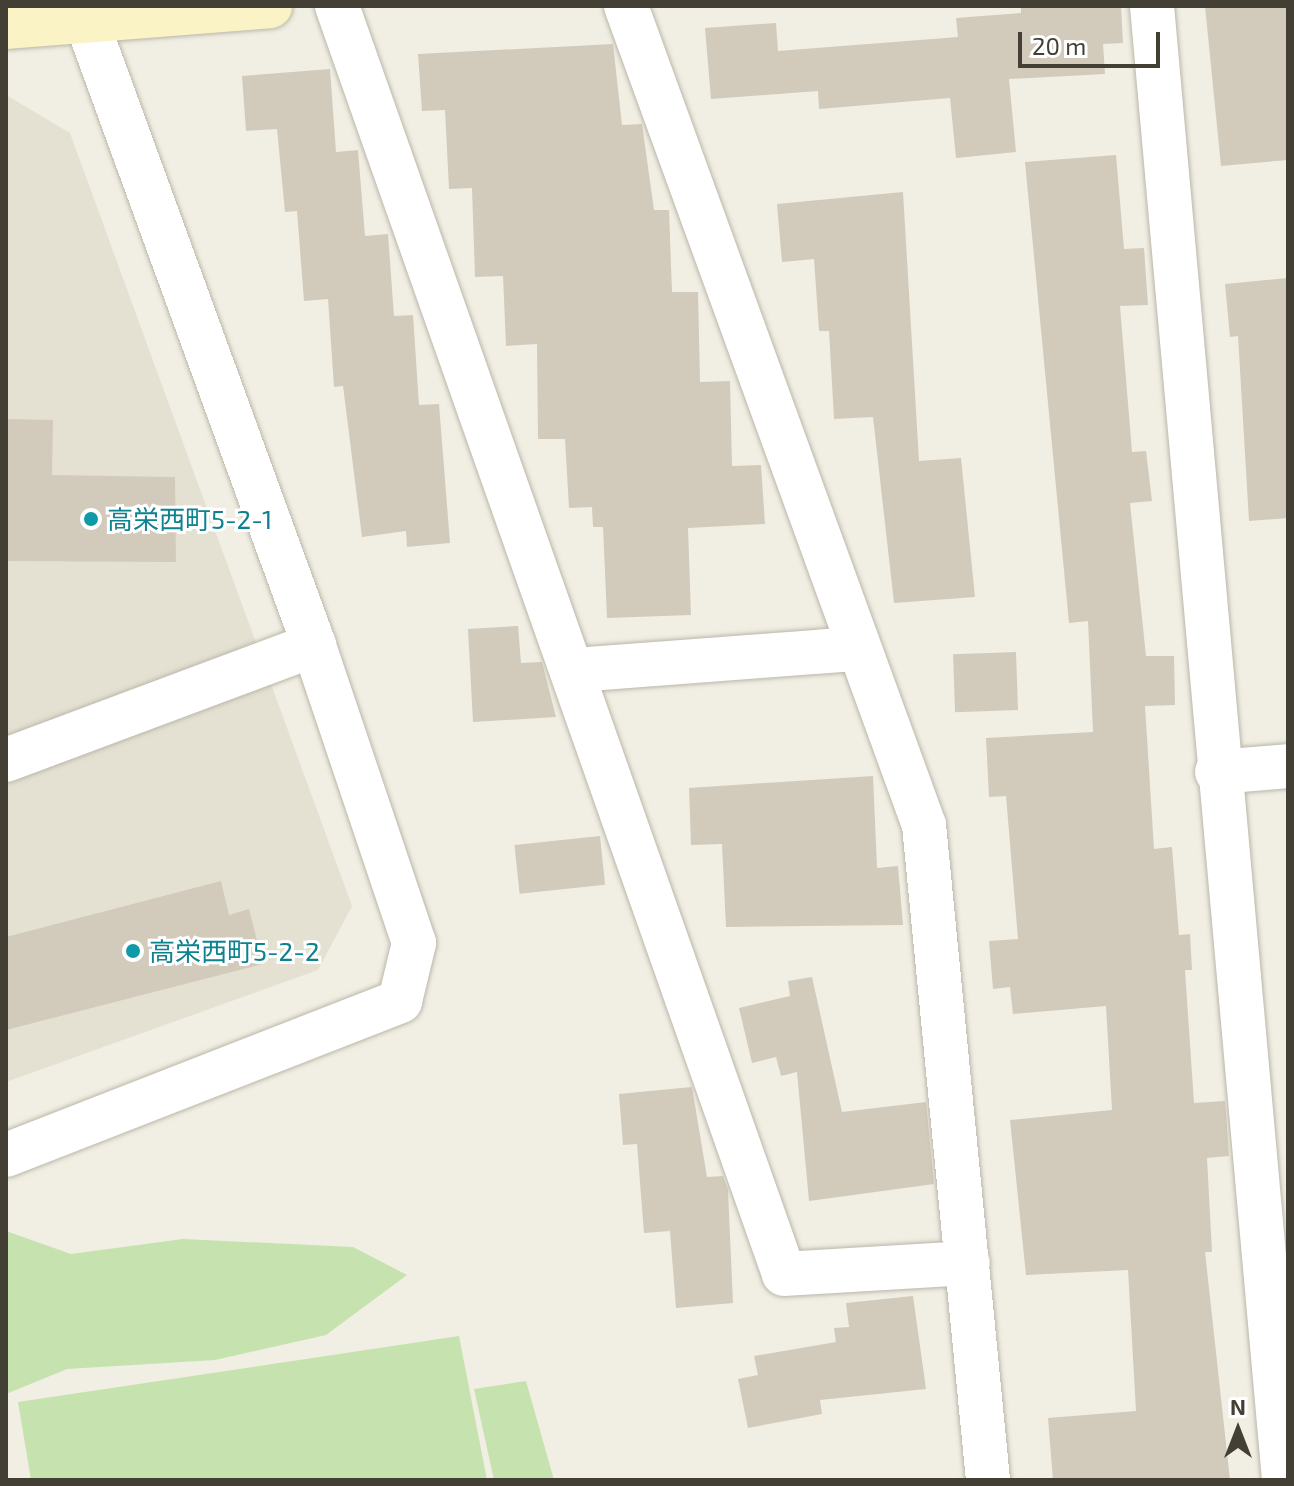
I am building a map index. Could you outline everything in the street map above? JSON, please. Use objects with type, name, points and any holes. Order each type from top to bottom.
[{"type":"street","points":[[6,27],[84,13],[270,6]]},
{"type":"street","points":[[337,6],[575,670],[784,1274],[968,1263]]},
{"type":"street","points":[[626,6],[857,649],[924,825],[988,1480]]},
{"type":"street","points":[[1152,6],[1217,772],[1284,1480]]},
{"type":"street","points":[[6,1155],[400,1001],[414,943],[314,645],[84,13]]},
{"type":"street","points":[[6,760],[314,645]]},
{"type":"street","points":[[575,670],[857,649]]},
{"type":"street","points":[[1217,772],[1288,766]]},
{"type":"shaded area","points":[[6,95],[70,133],[352,906],[318,970],[6,1082]]},
{"type":"green space","points":[[6,1231],[71,1254],[183,1239],[353,1247],[407,1275],[326,1335],[215,1360],[67,1369],[6,1394]]},
{"type":"green space","points":[[459,1336],[487,1480],[31,1480],[18,1402]]},
{"type":"green space","points":[[526,1381],[554,1480],[494,1480],[474,1389]]},
{"type":"building","points":[[1021,6],[1121,6],[1123,43],[1103,44],[1105,74],[1009,79],[1016,152],[956,158],[950,98],[819,109],[818,91],[711,99],[705,28],[776,23],[778,51],[958,37],[956,18],[1021,13]]},
{"type":"building","points":[[1205,6],[1288,6],[1288,160],[1221,166]]},
{"type":"building","points":[[613,44],[622,125],[642,124],[654,210],[669,210],[672,292],[698,292],[700,382],[730,381],[732,466],[761,465],[765,524],[688,528],[691,615],[607,618],[603,527],[593,527],[592,507],[569,508],[565,439],[538,439],[537,344],[506,346],[503,276],[475,277],[472,188],[449,189],[445,110],[422,111],[418,54]]},
{"type":"building","points":[[330,69],[336,152],[358,150],[365,236],[388,234],[394,316],[413,315],[419,405],[439,404],[450,543],[407,547],[406,531],[362,537],[343,386],[334,387],[328,299],[304,301],[297,211],[285,212],[277,129],[246,131],[242,76]]},
{"type":"building","points":[[1116,155],[1124,249],[1144,248],[1148,305],[1120,306],[1132,452],[1146,451],[1152,501],[1130,503],[1146,656],[1174,656],[1175,705],[1145,706],[1154,849],[1172,847],[1179,935],[1190,934],[1192,970],[1185,970],[1194,1103],[1225,1101],[1229,1156],[1207,1158],[1212,1252],[1205,1252],[1230,1480],[1053,1480],[1048,1418],[1136,1411],[1128,1270],[1026,1275],[1010,1120],[1112,1110],[1106,1006],[1013,1014],[1010,987],[993,989],[989,941],[1018,939],[1006,796],[989,797],[986,738],[1093,732],[1088,621],[1069,623],[1025,162]]},
{"type":"building","points":[[903,192],[919,461],[961,458],[975,597],[894,603],[873,417],[834,419],[829,331],[819,331],[814,259],[782,262],[777,204]]},
{"type":"building","points":[[1288,278],[1288,518],[1249,521],[1238,336],[1230,337],[1225,284]]},
{"type":"building","name":"高栄西町5-2-1","points":[[6,419],[53,420],[52,475],[175,477],[176,562],[6,561]]},
{"type":"building","points":[[518,626],[521,663],[542,662],[556,717],[473,722],[468,629]]},
{"type":"building","points":[[1016,652],[1018,710],[955,712],[953,654]]},
{"type":"building","points":[[873,776],[877,868],[898,866],[903,925],[726,927],[722,844],[691,845],[689,788]]},
{"type":"building","points":[[600,836],[605,885],[520,894],[514,845]]},
{"type":"building","name":"高栄西町5-2-2","points":[[221,881],[229,915],[249,909],[263,964],[6,1030],[6,937]]},
{"type":"building","points":[[812,977],[842,1112],[926,1102],[934,1184],[809,1201],[797,1072],[781,1076],[776,1057],[752,1063],[739,1008],[790,996],[788,981]]},
{"type":"building","points":[[692,1087],[707,1177],[723,1176],[728,1190],[733,1303],[676,1308],[670,1231],[644,1233],[637,1144],[623,1145],[619,1094]]},
{"type":"building","points":[[913,1296],[926,1389],[820,1400],[822,1414],[748,1428],[738,1379],[758,1375],[754,1356],[836,1342],[834,1328],[849,1327],[846,1303]]},
{"type":"place","name":"高栄西町5-2-1","points":[[91,519]]},
{"type":"place","name":"高栄西町5-2-2","points":[[133,951]]}]
